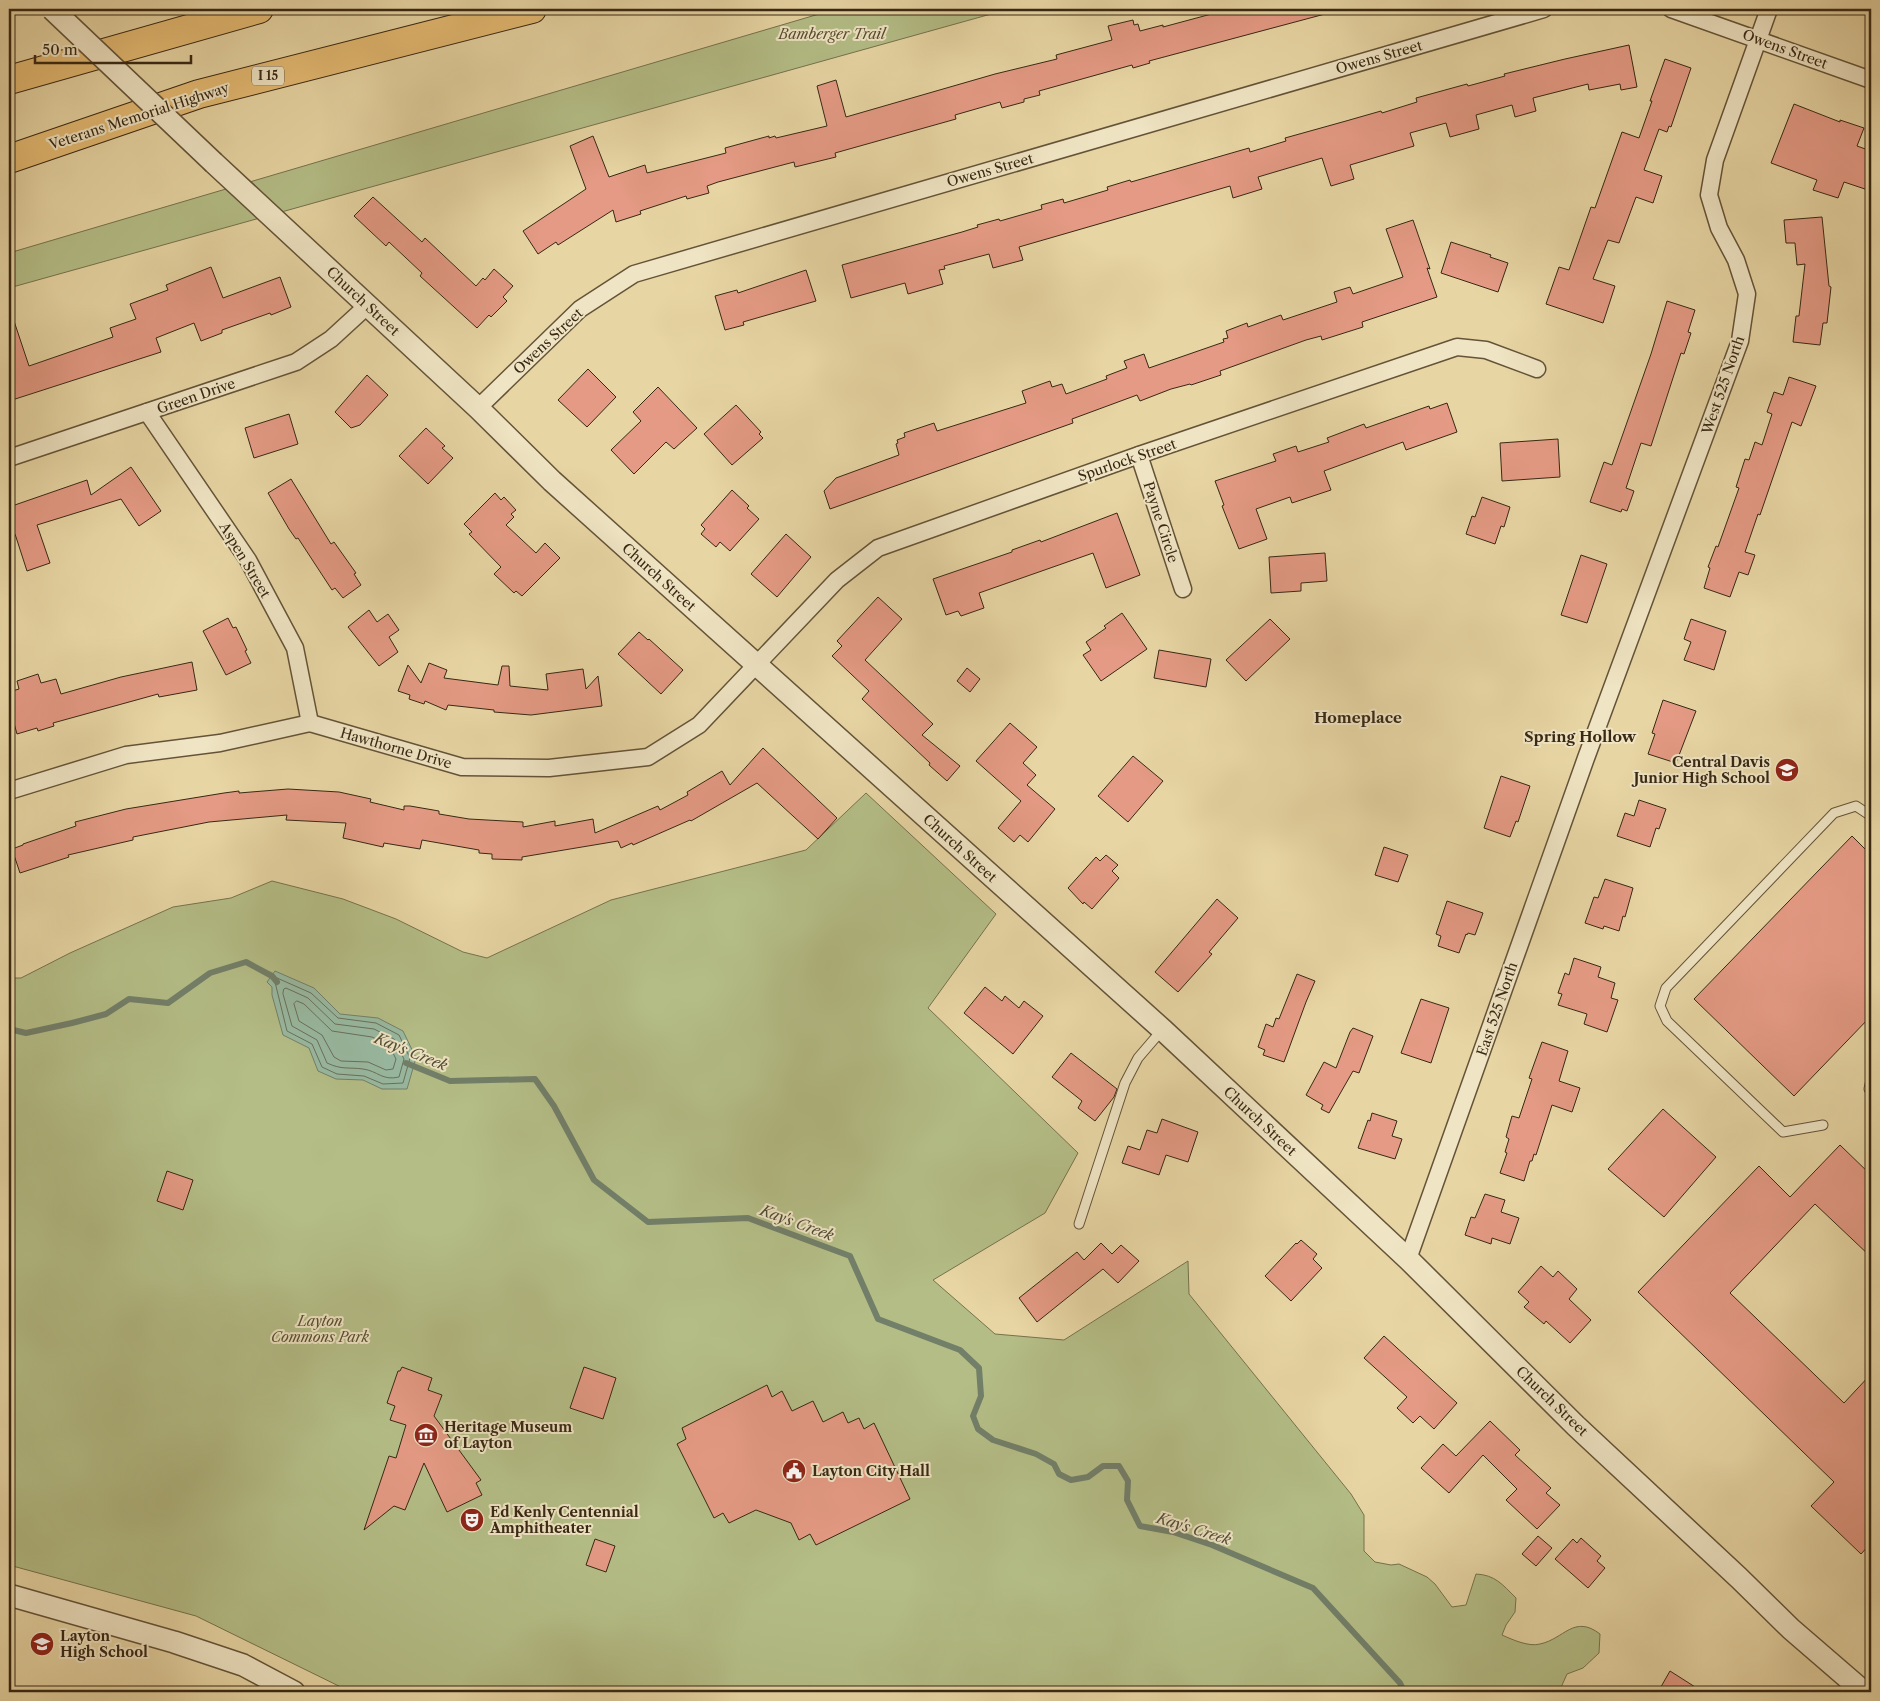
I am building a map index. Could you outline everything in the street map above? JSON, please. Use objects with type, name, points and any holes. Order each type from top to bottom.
[{"type":"highway","points":[[9,80],[259,9]]},
{"type":"highway","name":"Veterans Memorial Highway","points":[[9,159],[199,94],[532,9]]},
{"type":"street","name":"Church Street","points":[[52,9],[214,163],[478,408],[552,481],[1162,1030],[1408,1260],[1576,1426],[1739,1578],[1790,1629],[1864,1692]]},
{"type":"street","name":"Owens Street","points":[[478,408],[580,309],[634,274],[1544,9]]},
{"type":"street","name":"Owens Street","points":[[1671,9],[1871,80]]},
{"type":"street","name":"West 525 North","points":[[1586,758],[1740,341],[1747,294],[1736,260],[1719,228],[1709,195],[1715,160],[1770,9]]},
{"type":"street","name":"Green Drive","points":[[9,458],[296,362],[331,339],[367,306]]},
{"type":"street","name":"Spurlock Street","points":[[757,665],[837,580],[878,548],[1457,347],[1486,350],[1538,369]]},
{"type":"street","name":"Aspen Street","points":[[147,412],[248,560],[295,648],[310,723]]},
{"type":"street","name":"Payne Circle","points":[[1139,456],[1183,589]]},
{"type":"street","name":"Hawthorne Drive","points":[[9,791],[126,755],[220,743],[310,723],[462,767],[549,768],[648,757],[699,725],[757,665]]},
{"type":"street","name":"East 525 North","points":[[1408,1260],[1586,758]]},
{"type":"street","points":[[9,1595],[174,1642],[242,1665],[294,1692]]},
{"type":"lane","points":[[1824,1125],[1783,1132],[1667,1021],[1660,1006],[1666,988],[1834,813],[1856,806],[1871,816]]},
{"type":"lane","points":[[1079,1224],[1125,1083],[1138,1058],[1162,1030]]},
{"type":"lane","points":[[1871,1080],[1869,1089],[1871,1092]]},
{"type":"green space","name":"Bamberger Trail","points":[[836,9],[1009,9],[9,288],[9,253]]},
{"type":"green space","name":"Layton Commons Park","points":[[866,793],[996,914],[928,1008],[1078,1153],[1045,1213],[933,1280],[995,1334],[1064,1340],[1188,1261],[1189,1294],[1351,1494],[1364,1515],[1364,1551],[1375,1562],[1391,1565],[1399,1564],[1427,1577],[1435,1584],[1452,1607],[1466,1605],[1476,1574],[1493,1578],[1516,1598],[1515,1612],[1502,1635],[1521,1642],[1531,1645],[1540,1644],[1576,1627],[1583,1626],[1591,1628],[1600,1634],[1599,1653],[1583,1668],[1567,1674],[1559,1692],[351,1692],[196,1616],[9,1565],[9,978],[21,978],[70,953],[173,907],[231,898],[272,881],[343,899],[396,919],[463,952],[487,958],[611,900],[806,850]]},
{"type":"water","points":[[275,971],[314,988],[340,1014],[378,1018],[403,1031],[416,1058],[407,1089],[382,1089],[363,1080],[336,1079],[318,1071],[309,1048],[283,1035],[272,995],[272,987],[267,982]]},
{"type":"building","points":[[1230,9],[1324,9],[1325,14],[1149,61],[1150,63],[1133,68],[1132,65],[1039,91],[1040,95],[1024,99],[1024,102],[1002,108],[1000,102],[955,115],[956,119],[835,153],[836,157],[795,167],[794,162],[718,182],[707,186],[709,193],[687,199],[686,196],[640,211],[641,214],[616,222],[613,210],[558,245],[556,242],[538,254],[523,231],[586,189],[570,146],[593,136],[609,177],[645,165],[647,173],[726,153],[725,148],[769,136],[769,138],[775,136],[776,138],[827,126],[817,86],[836,80],[846,117],[995,74],[1057,59],[1056,55],[1112,40],[1108,26],[1133,20],[1134,25],[1138,24],[1140,31],[1163,25],[1163,27]]},
{"type":"building","points":[[1629,45],[1637,87],[1621,90],[1620,84],[1589,90],[1588,84],[1533,98],[1536,111],[1515,117],[1512,105],[1476,115],[1479,129],[1450,137],[1446,123],[1410,133],[1414,146],[1350,165],[1354,179],[1331,186],[1322,158],[1258,177],[1262,189],[1233,198],[1230,186],[1019,247],[1023,260],[993,268],[989,254],[944,266],[945,269],[939,270],[943,284],[908,294],[905,283],[851,298],[842,265],[962,232],[978,227],[977,225],[999,219],[1000,221],[1042,209],[1041,205],[1063,199],[1064,203],[1108,190],[1107,187],[1130,180],[1131,182],[1249,148],[1250,152],[1286,141],[1285,138],[1417,102],[1416,98],[1505,76],[1504,74]]},
{"type":"building","points":[[1665,59],[1691,68],[1671,127],[1669,126],[1667,132],[1659,129],[1644,170],[1662,176],[1653,203],[1636,197],[1619,243],[1608,240],[1593,279],[1615,286],[1603,323],[1546,304],[1559,267],[1569,270],[1591,207],[1595,208],[1622,132],[1639,138]]},
{"type":"building","points":[[1794,104],[1840,122],[1840,120],[1864,128],[1857,146],[1871,151],[1871,180],[1868,190],[1844,182],[1838,198],[1813,190],[1817,180],[1771,163]]},
{"type":"building","points":[[373,197],[422,242],[425,238],[476,286],[483,278],[485,280],[494,269],[513,286],[503,297],[507,301],[491,317],[489,315],[477,328],[420,276],[422,273],[389,242],[386,246],[354,216]]},
{"type":"building","points":[[1822,217],[1829,286],[1831,287],[1827,323],[1823,323],[1820,345],[1793,342],[1796,316],[1799,316],[1805,264],[1797,265],[1795,243],[1786,243],[1784,220]]},
{"type":"building","points":[[1413,220],[1430,269],[1427,268],[1437,297],[1362,322],[1363,327],[1322,340],[1321,336],[1306,340],[1220,371],[1221,375],[1191,385],[1171,389],[1140,401],[1137,395],[1072,419],[1073,423],[830,509],[824,491],[836,478],[899,455],[896,444],[898,443],[897,440],[905,437],[904,433],[934,423],[937,431],[1026,403],[1022,391],[1050,381],[1052,387],[1062,384],[1066,394],[1107,379],[1106,376],[1127,368],[1124,361],[1144,354],[1149,368],[1224,342],[1223,339],[1228,338],[1226,331],[1247,323],[1248,327],[1281,315],[1283,320],[1337,302],[1334,292],[1350,287],[1353,294],[1403,277],[1386,229]]},
{"type":"building","points":[[1451,242],[1491,255],[1490,257],[1508,263],[1498,292],[1441,273]]},
{"type":"building","points":[[211,267],[223,298],[280,277],[291,307],[222,330],[222,333],[201,341],[194,323],[156,338],[161,352],[9,401],[9,315],[12,315],[29,366],[113,337],[110,328],[136,319],[130,304],[168,290],[166,285]]},
{"type":"building","points":[[806,270],[816,301],[743,322],[744,325],[725,330],[715,296],[737,290],[738,293]]},
{"type":"building","points":[[1667,301],[1695,310],[1688,332],[1691,333],[1684,354],[1681,353],[1651,446],[1641,443],[1626,488],[1634,491],[1627,511],[1622,509],[1621,512],[1590,502],[1604,462],[1612,465],[1651,354]]},
{"type":"building","points":[[588,369],[616,397],[587,427],[558,400]]},
{"type":"building","points":[[367,375],[388,395],[360,425],[351,428],[335,412]]},
{"type":"building","points":[[1789,377],[1816,386],[1801,426],[1792,422],[1760,515],[1758,514],[1745,552],[1755,555],[1748,575],[1739,572],[1730,597],[1704,588],[1710,568],[1708,567],[1716,546],[1718,547],[1739,488],[1736,487],[1745,459],[1749,460],[1755,442],[1762,445],[1772,414],[1767,412],[1774,392],[1783,395]]},
{"type":"building","points":[[658,387],[697,428],[674,449],[666,442],[634,474],[611,450],[641,421],[633,412]]},
{"type":"building","points":[[1447,403],[1457,432],[1406,450],[1403,442],[1324,471],[1331,490],[1292,503],[1290,497],[1256,509],[1267,539],[1239,549],[1222,506],[1224,505],[1215,481],[1276,461],[1273,454],[1296,446],[1298,452],[1329,442],[1327,438],[1364,424],[1366,428],[1429,406],[1430,409]]},
{"type":"building","points":[[736,405],[761,432],[759,434],[763,438],[732,465],[704,434]]},
{"type":"building","points":[[289,414],[298,444],[254,458],[245,428]]},
{"type":"building","points":[[426,428],[445,446],[442,448],[453,458],[428,484],[399,456]]},
{"type":"building","points":[[1558,439],[1560,477],[1502,481],[1500,443]]},
{"type":"building","points":[[131,467],[161,511],[139,526],[121,499],[37,525],[50,563],[27,571],[15,534],[9,536],[9,507],[87,480],[91,495]]},
{"type":"building","points":[[291,479],[331,544],[334,542],[356,573],[354,574],[361,585],[343,598],[335,588],[332,590],[298,538],[296,539],[289,529],[268,493]]},
{"type":"building","points":[[732,490],[749,506],[747,508],[759,519],[730,551],[720,542],[716,547],[701,534],[705,529],[701,525]]},
{"type":"building","points":[[495,493],[501,500],[504,497],[516,510],[511,514],[514,517],[506,525],[536,553],[545,543],[560,558],[522,596],[516,591],[514,593],[494,574],[501,567],[469,534],[472,532],[464,524]]},
{"type":"building","points":[[1482,497],[1510,507],[1504,527],[1501,526],[1495,544],[1466,534],[1472,516],[1475,517]]},
{"type":"building","points":[[1117,513],[1140,575],[1106,588],[1093,553],[979,593],[984,608],[961,616],[958,611],[946,615],[933,579],[1012,552],[1012,550],[1040,540],[1041,542]]},
{"type":"building","points":[[786,534],[811,557],[777,597],[751,574]]},
{"type":"building","points":[[1325,553],[1327,581],[1301,583],[1301,591],[1271,593],[1269,557]]},
{"type":"building","points":[[1581,555],[1607,564],[1587,623],[1561,615]]},
{"type":"building","points":[[878,597],[902,619],[865,660],[933,724],[922,735],[960,766],[947,781],[862,699],[869,691],[832,656],[842,646],[837,641]]},
{"type":"building","points":[[369,610],[377,622],[388,614],[399,630],[389,637],[398,652],[379,666],[348,627]]},
{"type":"building","points":[[1122,613],[1147,649],[1101,681],[1083,655],[1091,650],[1086,642],[1106,628],[1104,626]]},
{"type":"building","points":[[228,618],[233,628],[236,627],[251,663],[226,675],[203,631]]},
{"type":"building","points":[[1270,619],[1290,639],[1246,681],[1226,660]]},
{"type":"building","points":[[1691,619],[1726,631],[1714,670],[1684,660],[1691,642],[1684,639]]},
{"type":"building","points":[[639,632],[683,670],[661,694],[618,654]]},
{"type":"building","points":[[1159,650],[1211,659],[1206,687],[1154,678]]},
{"type":"building","points":[[192,662],[197,690],[159,697],[158,694],[53,723],[54,726],[38,731],[37,728],[17,734],[9,705],[9,692],[19,689],[17,681],[38,674],[41,683],[56,679],[61,694],[121,677]]},
{"type":"building","points":[[429,663],[447,670],[444,678],[498,685],[502,666],[509,666],[510,686],[548,690],[546,674],[583,669],[586,689],[598,676],[602,706],[531,715],[448,705],[446,710],[425,701],[424,704],[409,699],[410,695],[398,691],[408,665],[421,683]]},
{"type":"building","points":[[967,668],[980,679],[970,692],[957,681]]},
{"type":"building","points":[[1663,700],[1696,711],[1676,763],[1648,754],[1655,734],[1652,733]]},
{"type":"building","points":[[1010,723],[1037,747],[1023,763],[1036,775],[1027,785],[1055,809],[1028,842],[1020,835],[1014,842],[998,828],[1021,801],[976,761]]},
{"type":"building","points":[[763,748],[837,818],[818,839],[757,783],[691,821],[633,845],[632,843],[621,848],[618,841],[522,857],[522,860],[492,859],[492,854],[479,853],[479,850],[422,840],[420,849],[384,843],[383,847],[343,838],[346,823],[286,820],[287,815],[209,822],[133,837],[133,840],[68,855],[69,857],[20,873],[12,849],[76,826],[75,822],[126,809],[239,791],[239,793],[288,789],[339,792],[371,799],[370,802],[404,810],[404,806],[410,806],[439,811],[439,814],[469,819],[523,822],[523,827],[555,821],[555,826],[593,819],[595,833],[658,806],[660,810],[688,795],[687,792],[722,771],[730,785]]},
{"type":"building","points":[[1133,756],[1163,781],[1128,822],[1098,796]]},
{"type":"building","points":[[1501,776],[1530,786],[1518,822],[1516,821],[1510,837],[1484,828]]},
{"type":"building","points":[[1639,800],[1666,809],[1659,829],[1656,828],[1650,847],[1617,836],[1625,813],[1634,816]]},
{"type":"building","points":[[1852,836],[1871,855],[1871,1016],[1794,1096],[1694,999]]},
{"type":"building","points":[[1384,847],[1408,855],[1398,882],[1375,875]]},
{"type":"building","points":[[1106,855],[1118,865],[1112,871],[1119,878],[1092,909],[1084,902],[1083,904],[1068,888],[1096,857],[1100,861]]},
{"type":"building","points":[[1605,879],[1633,888],[1619,931],[1604,926],[1603,929],[1585,923],[1594,897],[1598,898]]},
{"type":"building","points":[[1217,899],[1238,918],[1209,952],[1212,954],[1178,992],[1155,972]]},
{"type":"building","points":[[1447,901],[1483,913],[1475,935],[1466,934],[1459,953],[1438,946],[1441,936],[1436,934]]},
{"type":"building","points":[[1574,958],[1601,967],[1598,977],[1615,983],[1611,998],[1618,1000],[1607,1032],[1584,1024],[1587,1014],[1558,1005],[1562,994],[1558,993],[1565,973],[1569,975]]},
{"type":"building","points":[[1297,974],[1315,981],[1284,1062],[1263,1055],[1265,1050],[1258,1047],[1266,1024],[1273,1027],[1276,1018],[1279,1019]]},
{"type":"building","points":[[985,987],[1002,1001],[1005,996],[1019,1008],[1024,1001],[1043,1016],[1013,1054],[964,1013]]},
{"type":"building","points":[[1421,999],[1449,1008],[1431,1063],[1401,1053]]},
{"type":"building","points":[[1353,1028],[1373,1036],[1359,1073],[1353,1071],[1329,1113],[1321,1109],[1323,1105],[1306,1095],[1324,1062],[1336,1068]]},
{"type":"building","points":[[1542,1042],[1568,1051],[1559,1081],[1580,1088],[1572,1112],[1552,1105],[1536,1155],[1534,1154],[1532,1161],[1530,1161],[1524,1181],[1500,1173],[1507,1153],[1505,1152],[1509,1139],[1506,1137],[1512,1116],[1519,1118],[1532,1079],[1529,1078]]},
{"type":"building","points":[[1071,1053],[1117,1089],[1114,1097],[1095,1121],[1078,1108],[1082,1101],[1052,1077]]},
{"type":"building","points":[[1663,1109],[1716,1157],[1664,1217],[1608,1169]]},
{"type":"building","points":[[1372,1113],[1397,1121],[1392,1136],[1402,1139],[1395,1159],[1358,1148]]},
{"type":"building","points":[[1162,1119],[1198,1132],[1188,1162],[1166,1155],[1159,1175],[1122,1163],[1128,1146],[1140,1150],[1147,1130],[1157,1133]]},
{"type":"building","points":[[1840,1145],[1871,1175],[1871,1257],[1815,1204],[1730,1293],[1844,1403],[1871,1374],[1871,1543],[1861,1554],[1811,1506],[1834,1482],[1638,1292],[1759,1166],[1790,1197]]},
{"type":"building","points":[[167,1171],[193,1180],[183,1210],[157,1201]]},
{"type":"building","points":[[1485,1194],[1505,1200],[1501,1212],[1519,1218],[1510,1244],[1492,1238],[1491,1244],[1465,1235],[1471,1217],[1475,1218]]},
{"type":"building","points":[[1301,1240],[1317,1254],[1313,1259],[1322,1268],[1291,1301],[1265,1276]]},
{"type":"building","points":[[1101,1243],[1112,1254],[1121,1245],[1139,1261],[1118,1283],[1103,1269],[1037,1322],[1019,1298],[1077,1252],[1084,1260]]},
{"type":"building","points":[[1541,1266],[1553,1277],[1558,1271],[1577,1289],[1569,1299],[1591,1320],[1570,1343],[1546,1321],[1544,1324],[1524,1307],[1529,1302],[1518,1292]]},
{"type":"building","points":[[1384,1336],[1457,1403],[1434,1429],[1420,1416],[1413,1423],[1397,1408],[1407,1397],[1364,1358]]},
{"type":"building","name":"Heritage Museum of Layton","points":[[402,1367],[432,1378],[428,1390],[442,1395],[434,1416],[481,1480],[476,1483],[482,1495],[447,1512],[424,1463],[405,1510],[394,1506],[364,1530],[389,1456],[396,1458],[406,1425],[390,1420],[395,1406],[387,1403],[398,1371]]},
{"type":"building","points":[[584,1367],[616,1378],[603,1419],[570,1408]]},
{"type":"building","name":"Layton City Hall","points":[[767,1385],[772,1397],[782,1391],[792,1411],[813,1401],[823,1422],[843,1412],[848,1423],[859,1418],[864,1429],[874,1423],[910,1499],[816,1545],[810,1534],[799,1540],[791,1523],[756,1510],[729,1523],[723,1513],[714,1518],[677,1444],[686,1439],[682,1428]]},
{"type":"building","points":[[1490,1421],[1520,1450],[1515,1455],[1551,1488],[1546,1493],[1560,1505],[1537,1529],[1506,1500],[1517,1489],[1483,1455],[1449,1493],[1421,1468],[1443,1444],[1456,1456]]},
{"type":"building","points":[[1538,1536],[1552,1548],[1536,1566],[1522,1554]]},
{"type":"building","points":[[1581,1538],[1601,1556],[1597,1561],[1605,1568],[1588,1588],[1555,1559],[1573,1539],[1577,1543]]},
{"type":"building","points":[[595,1539],[615,1546],[606,1572],[586,1565]]},
{"type":"building","points":[[1670,1671],[1703,1692],[1658,1692]]},
{"type":"waterway","name":"Kay's Creek","points":[[9,1029],[26,1033],[72,1023],[106,1014],[129,999],[168,1003],[210,973],[246,962],[272,976],[277,982]]},
{"type":"waterway","name":"Kay's Creek","points":[[406,1063],[450,1081],[535,1079],[554,1106],[594,1180],[648,1222],[748,1218],[850,1256],[878,1319],[960,1350],[979,1368],[981,1396],[973,1416],[978,1429],[993,1440],[1036,1454],[1054,1464],[1059,1474],[1071,1480],[1088,1477],[1103,1466],[1119,1466],[1128,1481],[1127,1500],[1140,1526],[1173,1532],[1212,1545],[1313,1588],[1400,1683],[1404,1692]]},
{"type":"place","name":"Central Davis Junior High School","points":[[1787,770]]},
{"type":"place","name":"Heritage Museum of Layton","points":[[426,1435]]},
{"type":"place","name":"Layton City Hall","points":[[794,1471]]},
{"type":"place","name":"Ed Kenly Centennial Amphitheater","points":[[472,1520]]},
{"type":"place","name":"Layton High School","points":[[42,1644]]},
{"type":"district","name":"Homeplace","points":[[1358,718]]},
{"type":"district","name":"Spring Hollow","points":[[1580,737]]}]
